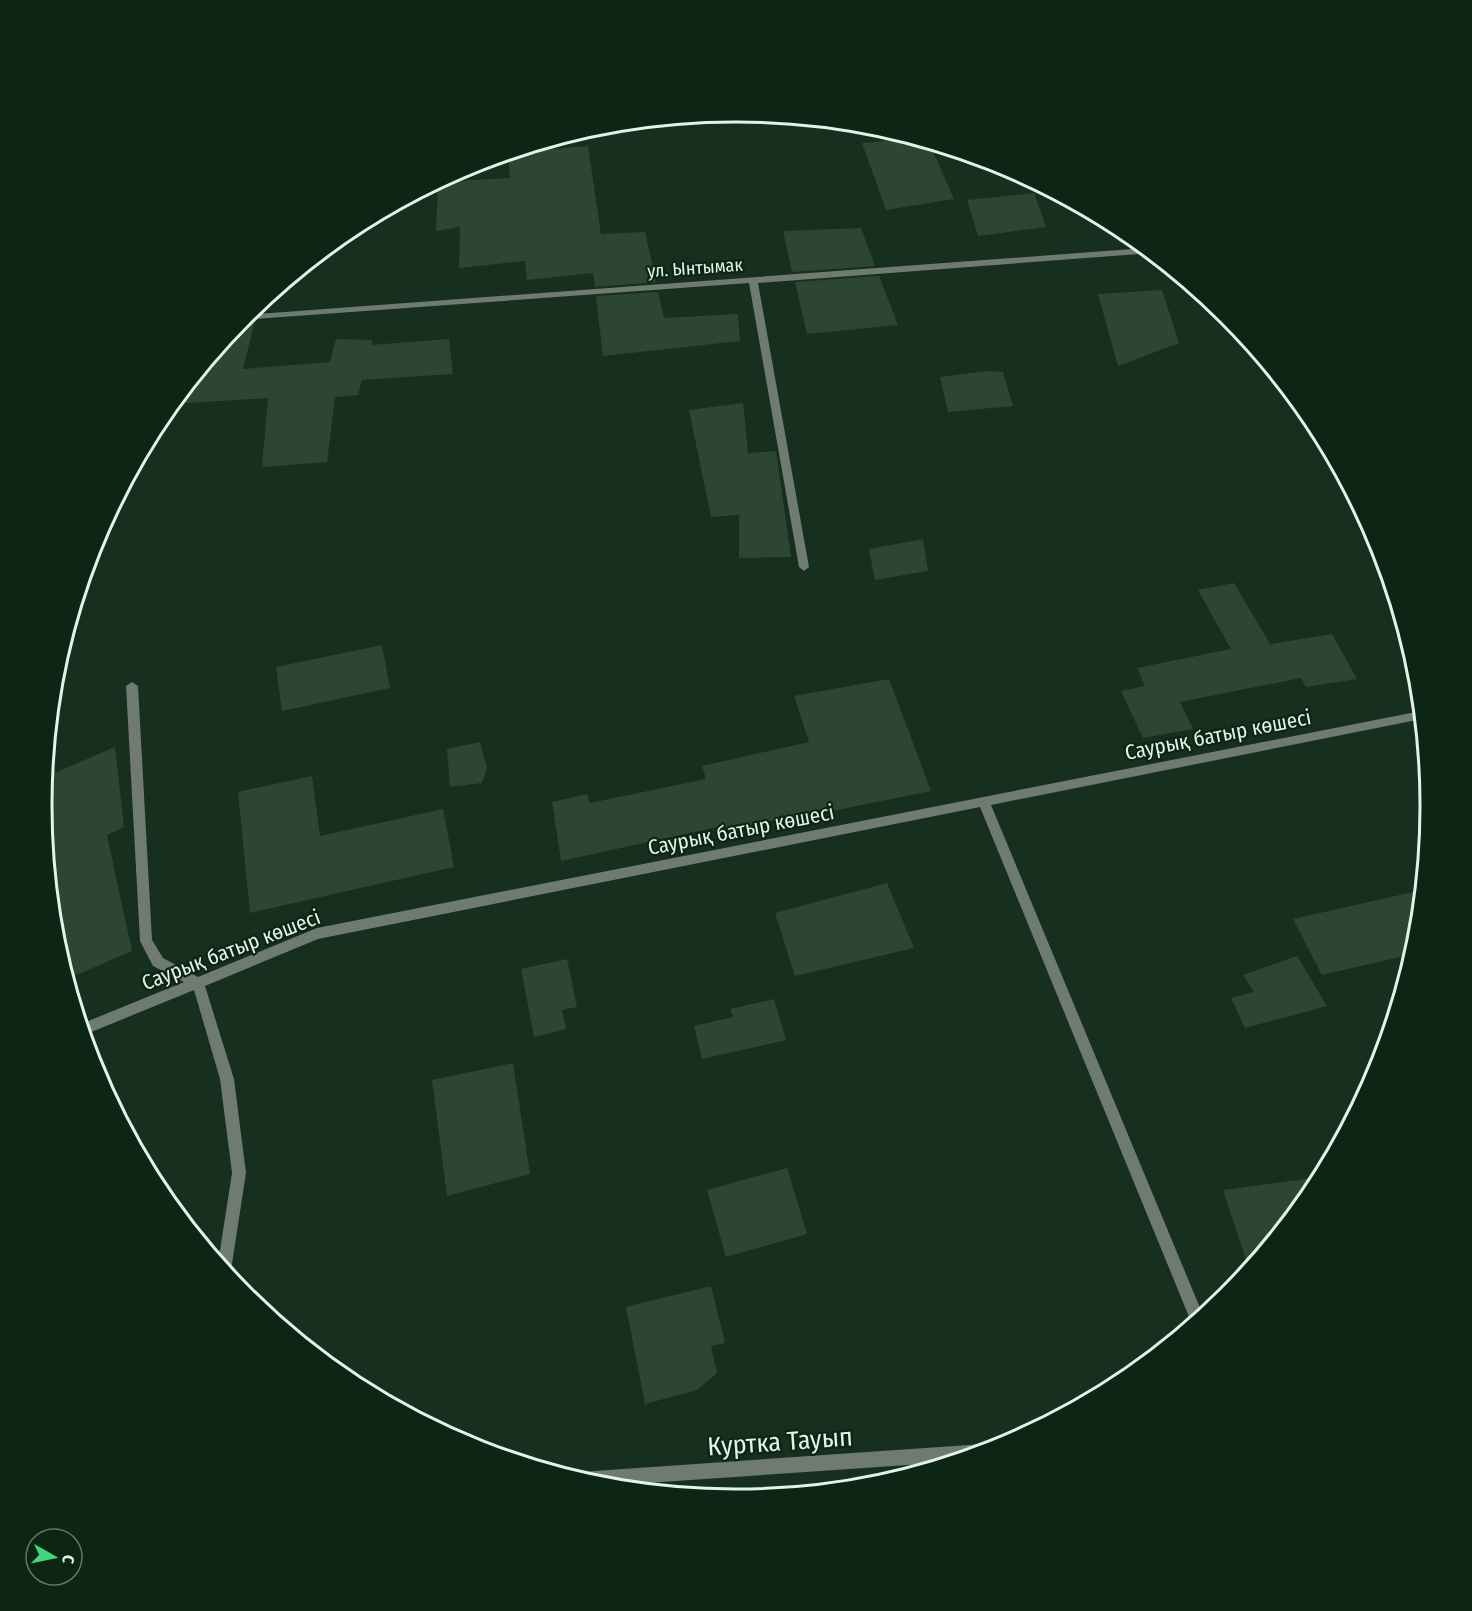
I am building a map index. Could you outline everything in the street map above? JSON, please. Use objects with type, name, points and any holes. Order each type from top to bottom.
[{"type":"street","name":"ул. Ынтымак","points":[[258,317],[1137,252]]},
{"type":"street","points":[[753,280],[804,567]]},
{"type":"street","points":[[132,686],[146,941],[158,962],[198,983],[226,1079],[239,1173],[226,1260]]},
{"type":"street","name":"Саурық батыр көшесі","points":[[90,1027],[317,934],[1414,716]]},
{"type":"street","points":[[984,802],[1195,1312]]},
{"type":"street","name":"Куртка Тауып","points":[[614,1478],[952,1454]]},
{"type":"building","points":[[892,140],[933,151],[954,199],[886,210],[862,143]]},
{"type":"building","points":[[588,146],[601,234],[645,232],[656,282],[595,287],[593,273],[527,280],[525,261],[459,268],[460,227],[436,231],[438,190],[459,181],[510,178],[509,161],[543,150]]},
{"type":"building","points":[[1034,193],[1046,227],[978,236],[967,200]]},
{"type":"building","points":[[861,228],[875,266],[792,272],[783,231]]},
{"type":"building","points":[[879,276],[898,325],[807,334],[795,282]]},
{"type":"building","points":[[1162,290],[1179,343],[1118,366],[1098,294]]},
{"type":"building","points":[[658,292],[664,318],[738,314],[740,341],[603,356],[596,296]]},
{"type":"building","points":[[254,321],[243,369],[330,362],[336,339],[373,340],[371,345],[449,339],[453,374],[362,380],[358,395],[335,397],[327,462],[262,467],[268,398],[184,403],[222,355]]},
{"type":"building","points":[[987,371],[1003,372],[1013,406],[948,412],[940,377]]},
{"type":"building","points":[[743,403],[748,453],[776,451],[791,557],[739,558],[739,515],[711,517],[689,410]]},
{"type":"building","points":[[923,539],[928,571],[875,580],[869,549]]},
{"type":"building","points":[[1234,583],[1270,644],[1332,634],[1357,679],[1306,687],[1301,678],[1180,702],[1193,729],[1143,738],[1121,691],[1145,686],[1137,668],[1231,649],[1198,590]]},
{"type":"building","points":[[382,645],[390,688],[282,711],[276,667]]},
{"type":"building","points":[[889,679],[931,791],[832,811],[830,807],[724,832],[722,826],[561,861],[552,802],[587,794],[590,803],[706,779],[702,766],[809,742],[794,696]]},
{"type":"building","points":[[480,742],[487,768],[482,783],[450,787],[447,749]]},
{"type":"building","points":[[115,747],[124,827],[107,835],[132,951],[75,976],[58,895],[52,806],[53,773]]},
{"type":"building","points":[[312,776],[320,836],[443,809],[454,867],[250,913],[238,792]]},
{"type":"building","points":[[887,883],[914,948],[795,976],[775,913]]},
{"type":"building","points":[[1414,892],[1402,957],[1322,975],[1293,919]]},
{"type":"building","points":[[1297,956],[1327,1006],[1245,1028],[1231,998],[1254,992],[1243,975]]},
{"type":"building","points":[[567,959],[577,1007],[562,1010],[566,1029],[534,1037],[521,969]]},
{"type":"building","points":[[774,999],[786,1040],[702,1059],[694,1026],[733,1017],[730,1009]]},
{"type":"building","points":[[513,1063],[530,1174],[447,1196],[432,1080]]},
{"type":"building","points":[[787,1168],[807,1234],[726,1257],[707,1190]]},
{"type":"building","points":[[1308,1179],[1278,1222],[1246,1260],[1223,1190]]},
{"type":"building","points":[[711,1286],[725,1343],[711,1346],[717,1373],[697,1390],[645,1404],[626,1307]]}]
